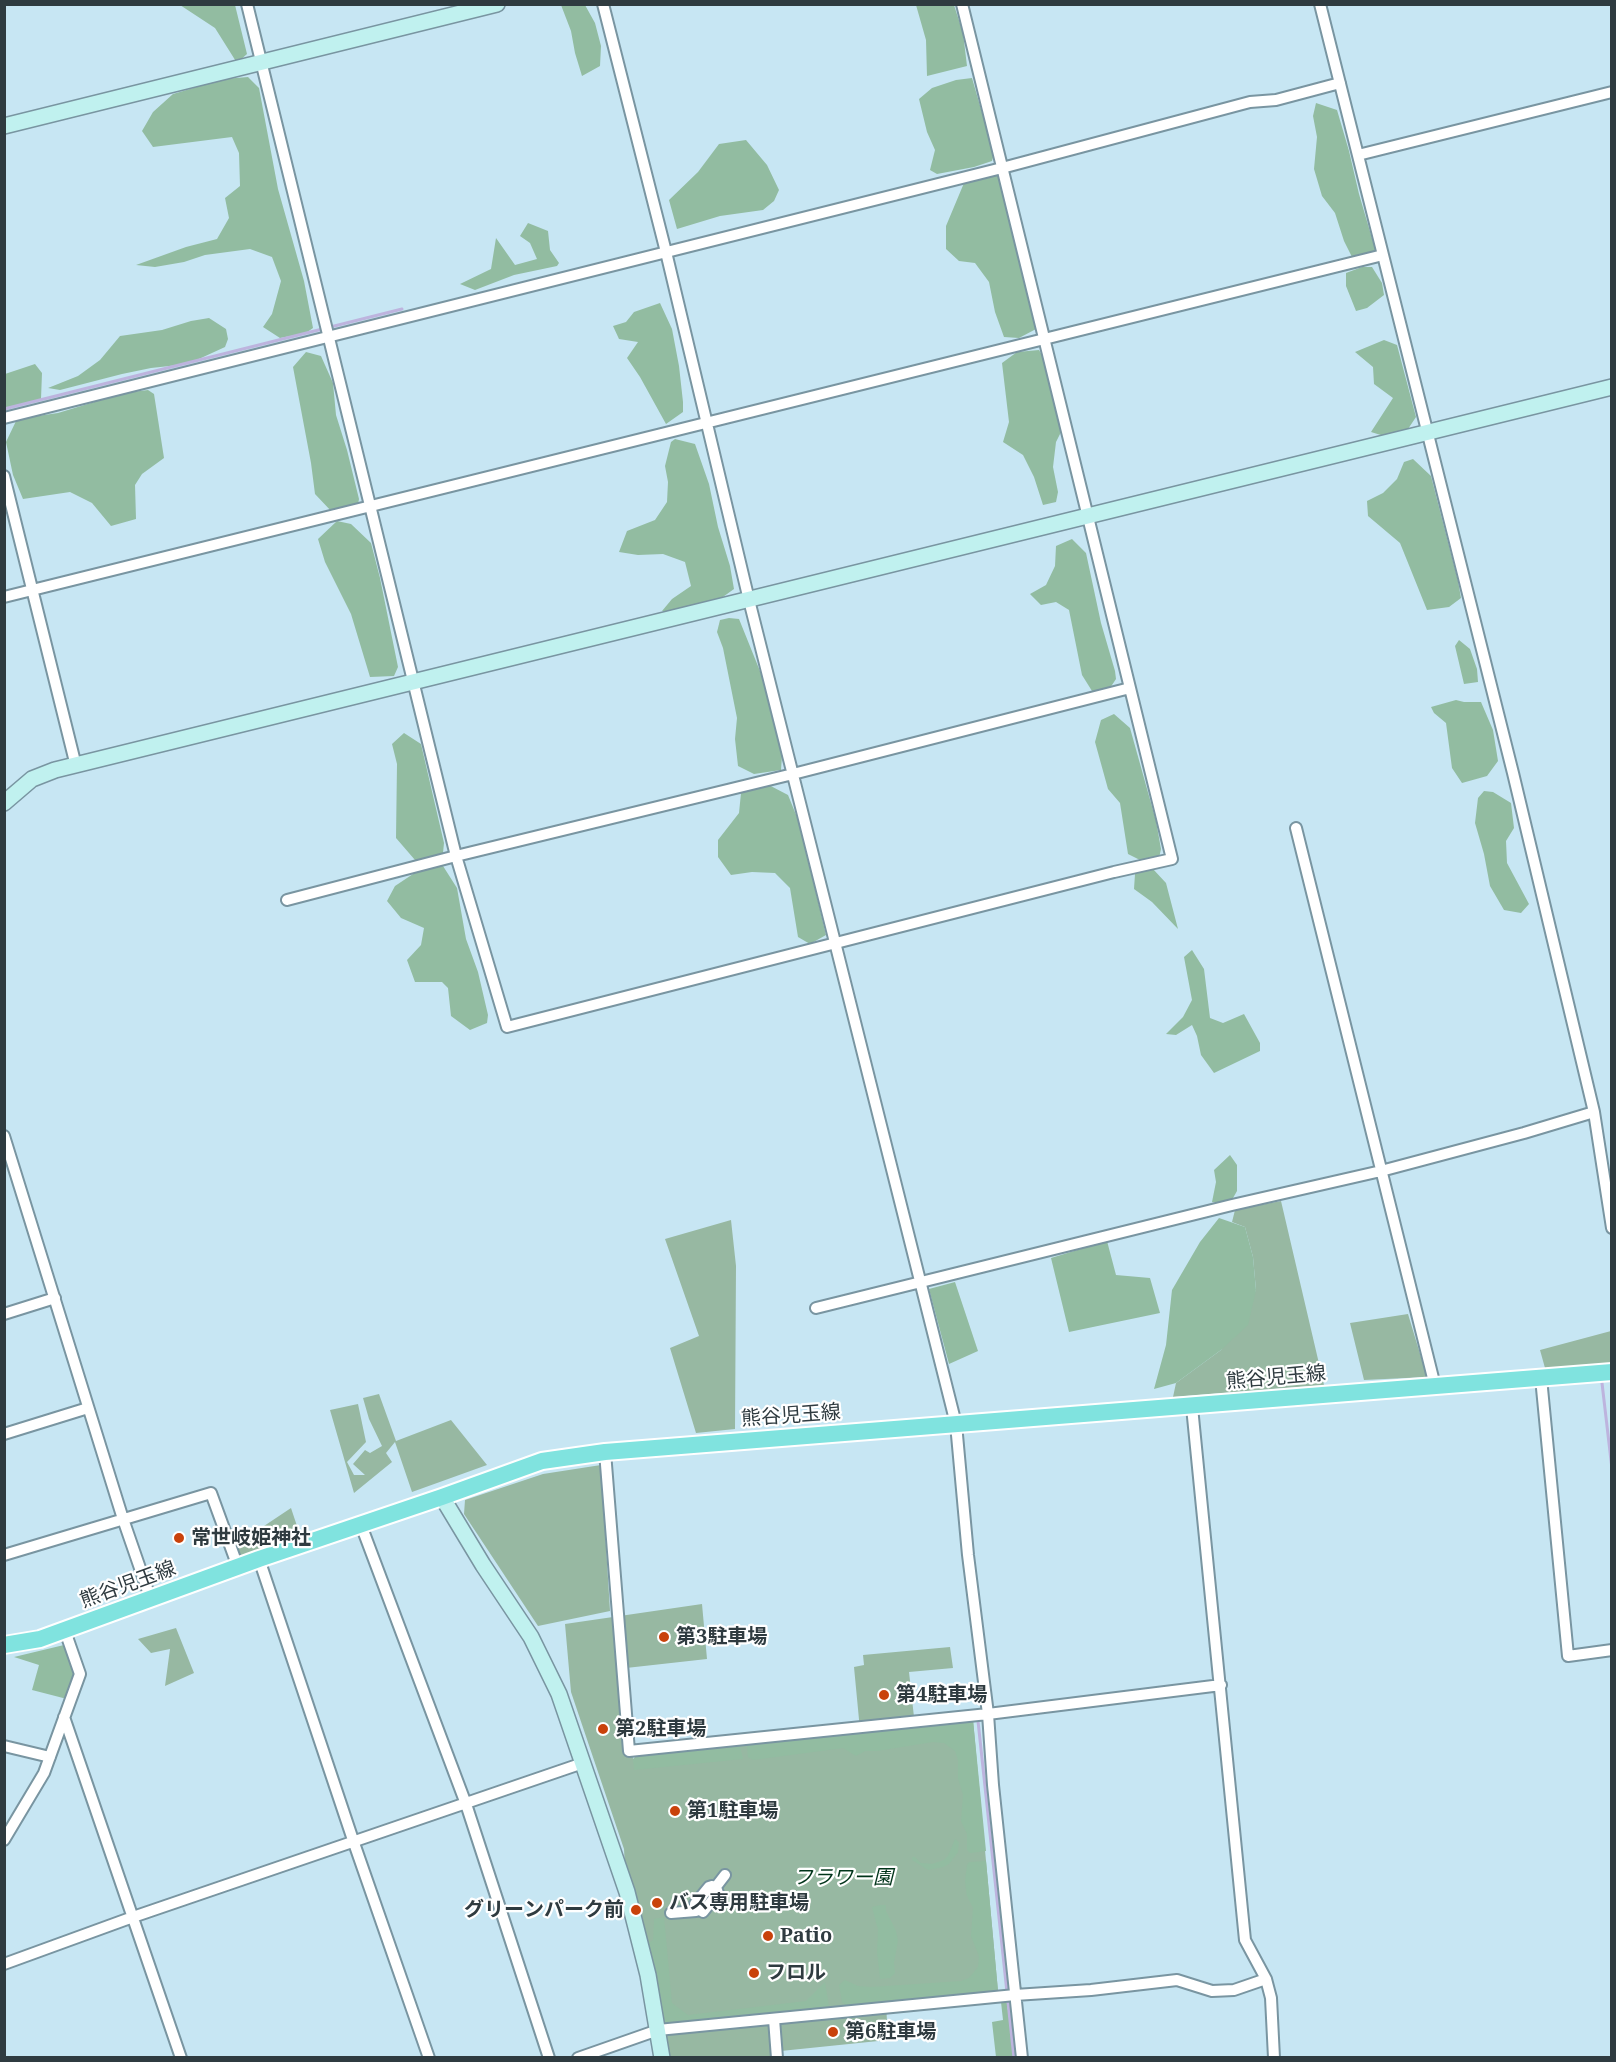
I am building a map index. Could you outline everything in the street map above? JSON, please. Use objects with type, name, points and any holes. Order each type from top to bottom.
[{"type":"main road","name":"熊谷児玉線","points":[[4,1645],[40,1639],[64,1631],[259,1559],[542,1461],[605,1452],[1611,1372]]},
{"type":"street","points":[[247,4],[412,683],[456,855],[507,1027],[1172,859],[962,4]]},
{"type":"street","points":[[4,126],[497,4]]},
{"type":"street","points":[[603,4],[666,252],[749,600],[956,1424],[968,1555],[988,1714],[993,1785],[1022,2058]]},
{"type":"street","points":[[1320,4],[1428,432],[1607,1163],[1611,1228]]},
{"type":"street","points":[[4,418],[1002,168],[1250,102],[1276,100],[1340,83]]},
{"type":"street","points":[[1358,155],[1611,92]]},
{"type":"street","points":[[4,597],[1383,255]]},
{"type":"street","points":[[4,803],[32,779],[55,770],[1611,387]]},
{"type":"street","points":[[4,476],[76,766]]},
{"type":"street","points":[[287,900],[456,855],[793,774],[1130,688]]},
{"type":"street","points":[[1296,828],[1435,1386]]},
{"type":"street","points":[[816,1308],[1233,1205],[1382,1171],[1594,1112]]},
{"type":"street","points":[[4,1136],[123,1520],[151,1600]]},
{"type":"street","points":[[4,1314],[55,1298]]},
{"type":"street","points":[[1541,1378],[1568,1656],[1611,1650]]},
{"type":"street","points":[[1192,1407],[1245,1940],[1266,1979],[1271,1998],[1275,2058]]},
{"type":"street","points":[[4,1434],[88,1408]]},
{"type":"street","points":[[605,1452],[629,1751],[988,1714],[1221,1685]]},
{"type":"street","points":[[4,1555],[211,1493],[238,1568]]},
{"type":"street","points":[[442,1497],[531,1637],[559,1694],[627,1892],[648,1975],[662,2058]]},
{"type":"street","points":[[361,1525],[466,1804],[549,2058]]},
{"type":"street","points":[[259,1559],[429,2058]]},
{"type":"street","points":[[4,1840],[44,1773],[80,1674],[64,1631]]},
{"type":"street","points":[[64,1718],[181,2058]]},
{"type":"street","points":[[4,1746],[50,1757]]},
{"type":"street","points":[[4,1964],[133,1917],[583,1763]]},
{"type":"street","points":[[715,1888],[725,1875]]},
{"type":"street","points":[[709,1887],[715,1888],[718,1893],[703,1912],[698,1909],[695,1904],[698,1892],[709,1887]]},
{"type":"street","points":[[671,1913],[698,1909]]},
{"type":"street","points":[[578,2058],[658,2030],[1177,1980],[1212,1991],[1234,1990],[1266,1979]]},
{"type":"street","points":[[774,2019],[777,2058]]},
{"type":"green space","points":[[180,5],[235,5],[247,54],[237,63],[215,28]]},
{"type":"green space","points":[[561,5],[585,5],[595,23],[601,46],[600,66],[582,76],[571,31]]},
{"type":"green space","points":[[916,5],[954,5],[963,33],[967,66],[927,76],[926,40]]},
{"type":"green space","points":[[248,77],[259,88],[278,189],[304,281],[313,328],[306,333],[280,338],[263,327],[272,314],[281,281],[272,257],[250,249],[205,255],[184,262],[155,267],[136,265],[186,247],[217,239],[229,218],[225,198],[240,186],[239,153],[232,137],[153,147],[142,131],[153,112],[173,94],[224,79]]},
{"type":"green space","points":[[972,78],[994,154],[992,161],[937,174],[930,170],[935,150],[927,132],[919,99],[932,88],[956,80]]},
{"type":"green space","points":[[1316,103],[1337,110],[1376,252],[1354,261],[1344,241],[1335,213],[1322,196],[1314,169],[1317,137],[1313,116]]},
{"type":"green space","points":[[746,140],[767,165],[779,190],[774,201],[763,210],[720,216],[677,229],[669,200],[698,172],[719,144]]},
{"type":"green space","points":[[1000,172],[1028,297],[1036,316],[1036,329],[1019,338],[1004,337],[995,312],[989,282],[975,263],[959,261],[946,249],[946,226],[964,183],[977,176]]},
{"type":"green space","points":[[528,223],[548,231],[550,250],[559,263],[557,266],[514,275],[475,290],[460,284],[491,269],[496,238],[515,265],[537,259],[530,243],[520,236]]},
{"type":"green space","points":[[1362,267],[1372,267],[1382,283],[1384,295],[1367,308],[1356,311],[1346,286],[1346,273]]},
{"type":"green space","points":[[660,303],[672,329],[683,402],[683,412],[666,424],[627,358],[638,342],[619,339],[613,326],[626,322],[634,312]]},
{"type":"green space","points":[[209,318],[226,329],[228,339],[225,347],[188,364],[151,368],[60,390],[48,388],[78,376],[100,360],[120,336],[162,330]]},
{"type":"green space","points":[[1384,340],[1397,345],[1416,417],[1406,432],[1384,436],[1371,432],[1393,398],[1374,384],[1373,367],[1355,352]]},
{"type":"green space","points":[[1039,350],[1049,367],[1063,428],[1056,442],[1053,467],[1058,492],[1056,502],[1043,505],[1034,477],[1023,455],[1003,442],[1009,422],[1002,363],[1017,352]]},
{"type":"green space","points":[[306,352],[321,356],[333,383],[336,415],[359,499],[357,510],[332,512],[315,494],[293,367]]},
{"type":"green space","points":[[35,364],[42,373],[41,399],[5,410],[5,374]]},
{"type":"green space","points":[[148,390],[154,394],[164,458],[142,474],[135,485],[136,519],[111,526],[92,503],[70,492],[23,499],[13,475],[6,442],[17,419],[58,413],[124,393]]},
{"type":"green space","points":[[675,439],[695,444],[709,484],[734,589],[713,604],[685,612],[662,611],[672,599],[691,586],[685,562],[663,554],[638,555],[619,552],[627,531],[655,520],[667,502],[668,482],[665,466],[671,442]]},
{"type":"green space","points":[[1413,459],[1431,476],[1458,581],[1461,598],[1449,607],[1427,610],[1400,543],[1368,516],[1367,501],[1383,493],[1397,479],[1404,462]]},
{"type":"green space","points":[[337,521],[351,524],[371,543],[398,667],[394,676],[370,677],[351,614],[325,562],[318,539]]},
{"type":"green space","points":[[1072,539],[1086,553],[1101,623],[1115,671],[1116,679],[1110,688],[1092,691],[1082,675],[1069,610],[1056,602],[1041,605],[1030,594],[1046,585],[1055,566],[1056,546]]},
{"type":"green space","points":[[739,619],[766,686],[776,721],[782,756],[781,770],[754,774],[738,766],[735,739],[737,718],[723,648],[717,632],[720,620]]},
{"type":"green space","points":[[1459,640],[1470,649],[1477,669],[1478,682],[1464,684],[1455,646]]},
{"type":"green space","points":[[1456,700],[1481,702],[1493,730],[1498,761],[1487,776],[1462,783],[1452,768],[1446,723],[1434,713],[1431,707]]},
{"type":"green space","points":[[1114,714],[1130,728],[1156,821],[1161,849],[1159,858],[1140,860],[1128,854],[1120,803],[1108,789],[1095,742],[1101,720]]},
{"type":"green space","points":[[404,733],[421,744],[444,843],[443,853],[437,860],[415,860],[396,838],[397,764],[392,744]]},
{"type":"green space","points":[[765,783],[788,795],[799,822],[826,935],[810,944],[798,937],[790,888],[775,873],[752,872],[731,875],[718,857],[718,840],[739,813],[741,793],[753,784]]},
{"type":"green space","points":[[1484,791],[1493,792],[1511,803],[1514,828],[1506,841],[1507,863],[1529,904],[1521,913],[1504,910],[1490,886],[1475,823],[1478,798]]},
{"type":"green space","points":[[443,866],[457,888],[466,939],[478,972],[488,1015],[487,1023],[470,1030],[451,1016],[448,988],[442,982],[415,982],[407,960],[421,945],[424,928],[401,918],[387,901],[395,886],[416,872]]},
{"type":"green space","points":[[1153,869],[1166,883],[1178,929],[1152,902],[1134,889],[1135,874]]},
{"type":"green space","points":[[1192,950],[1204,969],[1210,1018],[1223,1023],[1244,1014],[1260,1043],[1260,1051],[1214,1073],[1201,1055],[1192,1025],[1176,1035],[1166,1034],[1183,1017],[1192,1000],[1184,957]]},
{"type":"green space","points":[[1230,1155],[1237,1165],[1237,1191],[1233,1198],[1224,1203],[1212,1202],[1216,1182],[1214,1170]]},
{"type":"green space","points":[[1281,1201],[1324,1385],[1173,1397],[1176,1383],[1221,1350],[1256,1290],[1253,1257],[1245,1227],[1232,1222],[1235,1210]]},
{"type":"green space","points":[[1219,1218],[1245,1227],[1253,1257],[1256,1290],[1248,1325],[1221,1350],[1176,1383],[1154,1389],[1166,1345],[1172,1290],[1200,1242]]},
{"type":"green space","points":[[731,1220],[736,1266],[735,1429],[696,1433],[670,1348],[699,1336],[665,1239]]},
{"type":"green space","points":[[1107,1241],[1116,1275],[1150,1278],[1160,1313],[1069,1332],[1051,1258]]},
{"type":"green space","points":[[955,1282],[978,1351],[949,1364],[929,1289]]},
{"type":"green space","points":[[1408,1314],[1427,1377],[1364,1380],[1350,1323]]},
{"type":"green space","points":[[1611,1331],[1611,1363],[1545,1368],[1540,1350]]},
{"type":"green space","points":[[379,1394],[396,1441],[451,1420],[487,1465],[412,1492],[395,1442],[386,1453],[392,1462],[354,1493],[330,1410],[358,1404],[366,1442],[347,1462],[354,1475],[365,1475],[353,1464],[365,1450],[370,1453],[382,1446],[369,1419],[363,1398]]},
{"type":"green space","points":[[601,1465],[610,1611],[538,1626],[464,1514],[465,1500],[543,1474]]},
{"type":"green space","points":[[291,1508],[300,1535],[238,1559],[234,1546]]},
{"type":"green space","name":"フラワー園","points":[[702,1604],[707,1659],[626,1668],[633,1759],[637,1755],[860,1730],[854,1667],[864,1665],[863,1655],[950,1647],[953,1668],[909,1672],[915,1726],[973,1720],[998,1991],[886,2003],[888,2040],[771,2052],[771,2057],[665,2057],[653,1965],[625,1867],[624,1849],[571,1692],[565,1624]]},
{"type":"green space","points":[[176,1628],[194,1673],[165,1686],[170,1649],[151,1653],[138,1639]]},
{"type":"green space","points":[[64,1645],[75,1675],[67,1699],[32,1690],[39,1665],[14,1657]]},
{"type":"green space","points":[[973,1720],[986,1851],[970,1853],[967,1850],[967,1834],[961,1821],[963,1795],[958,1778],[958,1760],[955,1751],[944,1743],[933,1742],[865,1751],[856,1756],[843,1748],[753,1760],[748,1757],[749,1742]]},
{"type":"green space","points":[[739,1743],[743,1759],[634,1770],[633,1760],[637,1755]]},
{"type":"green space","points":[[955,1839],[959,1842],[958,1852],[949,1864],[943,1867],[928,1870],[912,1860],[912,1857],[915,1857],[921,1863],[932,1864],[944,1860]]},
{"type":"green space","points":[[986,1861],[998,1991],[847,2006],[842,2002],[839,1985],[845,1980],[858,1986],[871,1987],[961,1981],[969,1978],[978,1967],[979,1956],[971,1936],[973,1908],[967,1896],[965,1881],[967,1865],[969,1862]]},
{"type":"green space","points":[[886,1905],[886,1911],[898,1940],[894,1963],[895,1973],[890,1978],[880,1979],[877,1952],[878,1930],[872,1907]]},
{"type":"green space","points":[[664,1917],[672,2003],[688,2015],[806,2001],[825,1982],[829,2006],[827,2009],[665,2024],[661,2020],[653,1965],[647,1944],[653,1940],[654,1919]]},
{"type":"green space","points":[[1001,2002],[1007,2003],[1014,2057],[996,2057],[992,2022],[1003,2020]]},
{"type":"waterway","points":[[4,409],[402,309]]},
{"type":"waterway","points":[[1602,1383],[1612,1469]]},
{"type":"waterway","points":[[978,1721],[1014,2058]]},
{"type":"place","name":"常世岐姫神社","points":[[179,1538]]},
{"type":"place","name":"第3駐車場","points":[[664,1637]]},
{"type":"place","name":"第4駐車場","points":[[884,1695]]},
{"type":"place","name":"第2駐車場","points":[[603,1729]]},
{"type":"place","name":"第1駐車場","points":[[675,1811]]},
{"type":"place","name":"バス専用駐車場","points":[[657,1903]]},
{"type":"place","name":"グリーンパーク前","points":[[636,1910]]},
{"type":"place","name":"Patio","points":[[768,1936]]},
{"type":"place","name":"フロル","points":[[754,1973]]},
{"type":"place","name":"第6駐車場","points":[[833,2032]]}]
